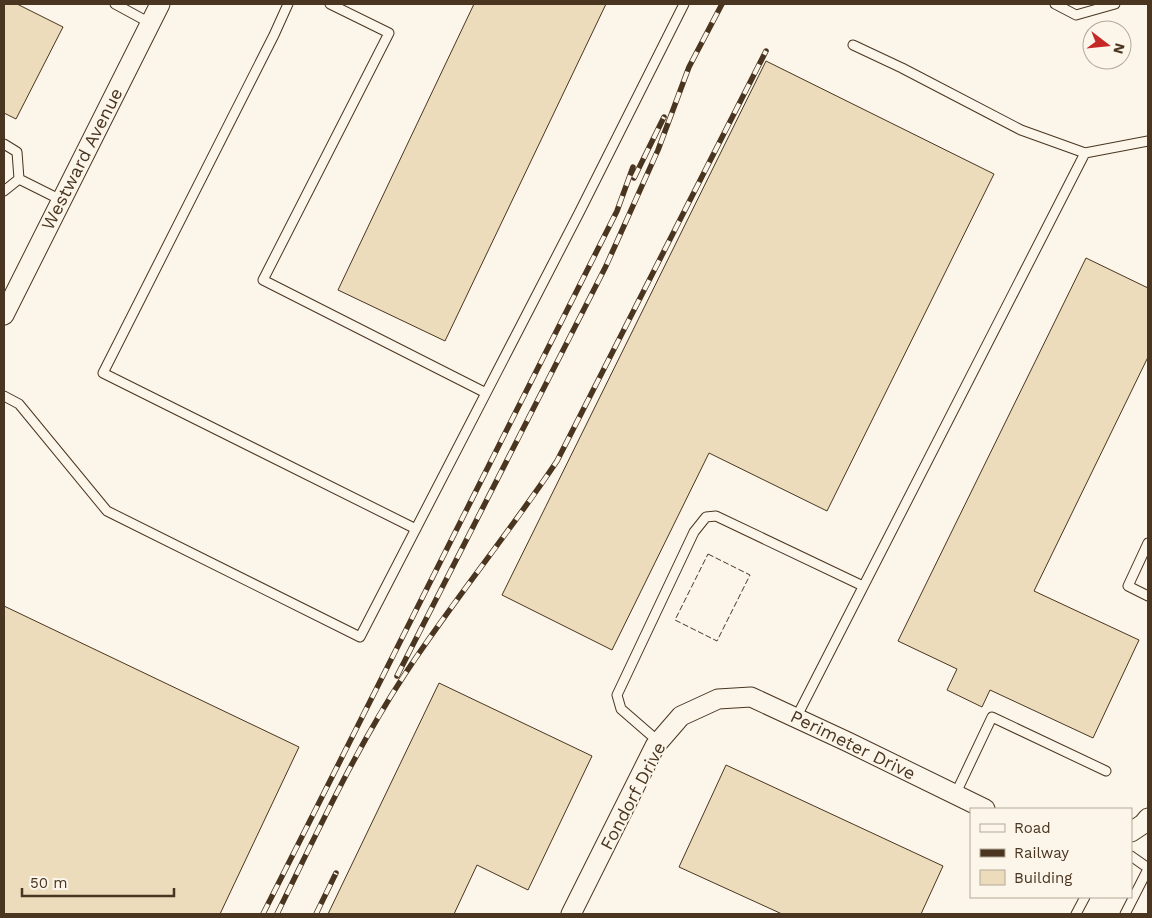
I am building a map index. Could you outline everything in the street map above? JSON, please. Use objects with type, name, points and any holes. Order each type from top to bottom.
[{"type":"street","name":"Westward Avenue","points":[[4,315],[160,4]]},
{"type":"street","name":"Perimeter Drive","points":[[718,699],[751,697],[983,808]]},
{"type":"street","name":"Fondorf Drive","points":[[571,914],[655,746],[682,716],[718,699]]},
{"type":"street","points":[[1132,831],[1148,818]]},
{"type":"lane","points":[[115,4],[150,23]]},
{"type":"lane","points":[[288,4],[103,373],[416,529]]},
{"type":"lane","points":[[330,4],[389,33],[263,280],[486,393]]},
{"type":"lane","points":[[4,396],[19,404],[107,510],[360,637],[580,213],[684,4]]},
{"type":"lane","points":[[1055,4],[1076,15],[1115,4]]},
{"type":"lane","points":[[853,45],[902,68],[1021,130],[1085,153],[1148,141]]},
{"type":"lane","points":[[4,144],[17,152],[19,180]]},
{"type":"lane","points":[[796,718],[1085,153]]},
{"type":"lane","points":[[19,180],[61,200]]},
{"type":"lane","points":[[4,191],[19,180]]},
{"type":"lane","points":[[659,742],[621,709],[617,695],[694,532],[706,517],[716,516],[864,586]]},
{"type":"lane","points":[[1148,543],[1128,586],[1148,596]]},
{"type":"lane","points":[[955,795],[992,716],[1106,771]]},
{"type":"lane","points":[[1125,914],[1148,869],[1132,857]]},
{"type":"lane","points":[[1076,914],[1084,898]]},
{"type":"building","points":[[4,4],[17,4],[63,27],[16,119],[4,113]]},
{"type":"building","points":[[474,4],[606,4],[445,341],[338,290]]},
{"type":"building","points":[[766,61],[994,174],[827,511],[709,453],[612,650],[502,595]]},
{"type":"building","points":[[1086,258],[1148,288],[1148,357],[1034,591],[1139,640],[1093,738],[990,690],[982,707],[947,690],[957,669],[898,641]]},
{"type":"building","points":[[4,606],[299,747],[220,914],[4,914]]},
{"type":"building","points":[[439,683],[592,756],[528,890],[477,865],[454,914],[328,914]]},
{"type":"building","points":[[726,765],[943,866],[921,914],[782,914],[679,867]]},
{"type":"railway","points":[[397,676],[606,266],[658,150],[689,67],[722,4]]},
{"type":"railway","points":[[277,914],[337,792],[387,703],[423,647],[557,461],[766,51]]},
{"type":"railway","points":[[634,178],[664,117]]},
{"type":"railway","points":[[263,914],[617,211],[633,167]]},
{"type":"railway","points":[[316,914],[336,873]]},
{"type":"fence","points":[[708,554],[750,575],[717,641],[675,620],[708,554]]}]
